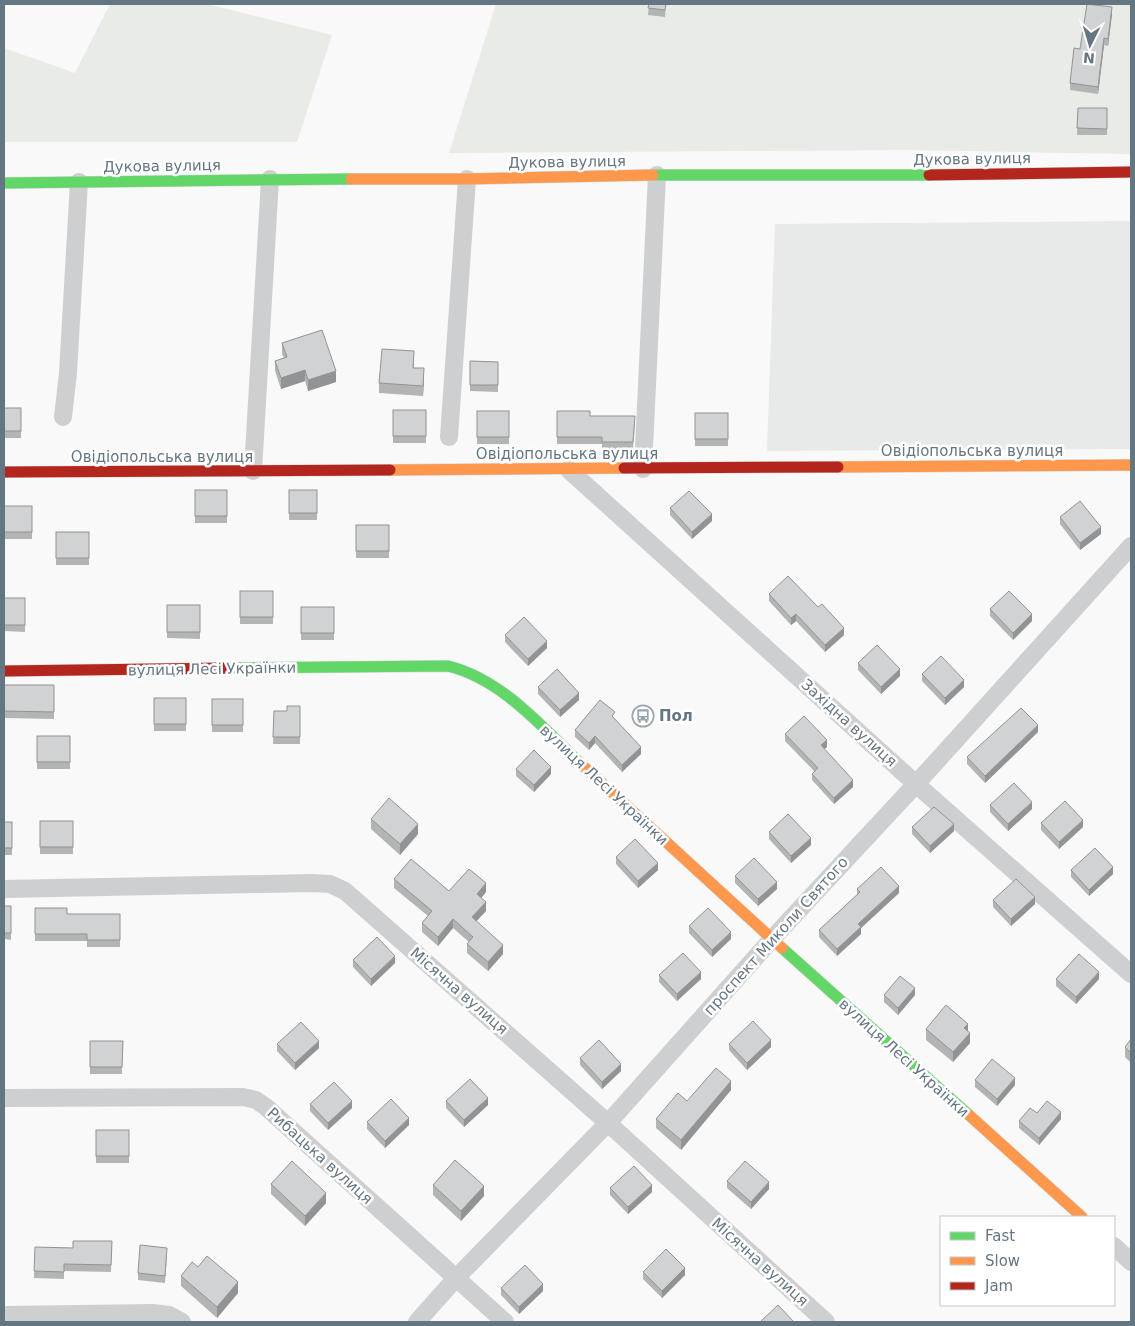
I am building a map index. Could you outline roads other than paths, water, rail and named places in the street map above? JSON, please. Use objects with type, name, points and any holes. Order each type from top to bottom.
[{"type":"street","name":"Дукова вулиця","points":[[4,183],[1131,172]]},
{"type":"street","points":[[643,469],[657,176]]},
{"type":"street","points":[[253,471],[270,179]]},
{"type":"street","points":[[450,437],[467,179]]},
{"type":"street","points":[[63,417],[68,373],[79,182]]},
{"type":"street","name":"Овідіопольська вулиця","points":[[4,472],[569,470],[1131,465]]},
{"type":"street","name":"Західна вулиця","points":[[569,470],[916,784],[1131,974]]},
{"type":"street","name":"проспект Миколи Святого","points":[[417,1322],[456,1278],[608,1123],[772,939],[916,784],[1131,546]]},
{"type":"street","name":"вулиця Лесі Українки","points":[[4,671],[448,666],[481,676],[512,700],[772,939],[1081,1216]]},
{"type":"street","name":"Місячна вулиця","points":[[4,889],[302,883],[330,884],[345,891],[608,1123],[826,1322]]},
{"type":"street","name":"Рибацька вулиця","points":[[4,1098],[243,1097],[256,1100],[505,1322]]},
{"type":"street","points":[[1115,1247],[1131,1262]]},
{"type":"street","points":[[4,1315],[153,1313],[169,1316],[182,1322]]},
{"type":"place","name":"Пол","points":[[643,716]]}]
